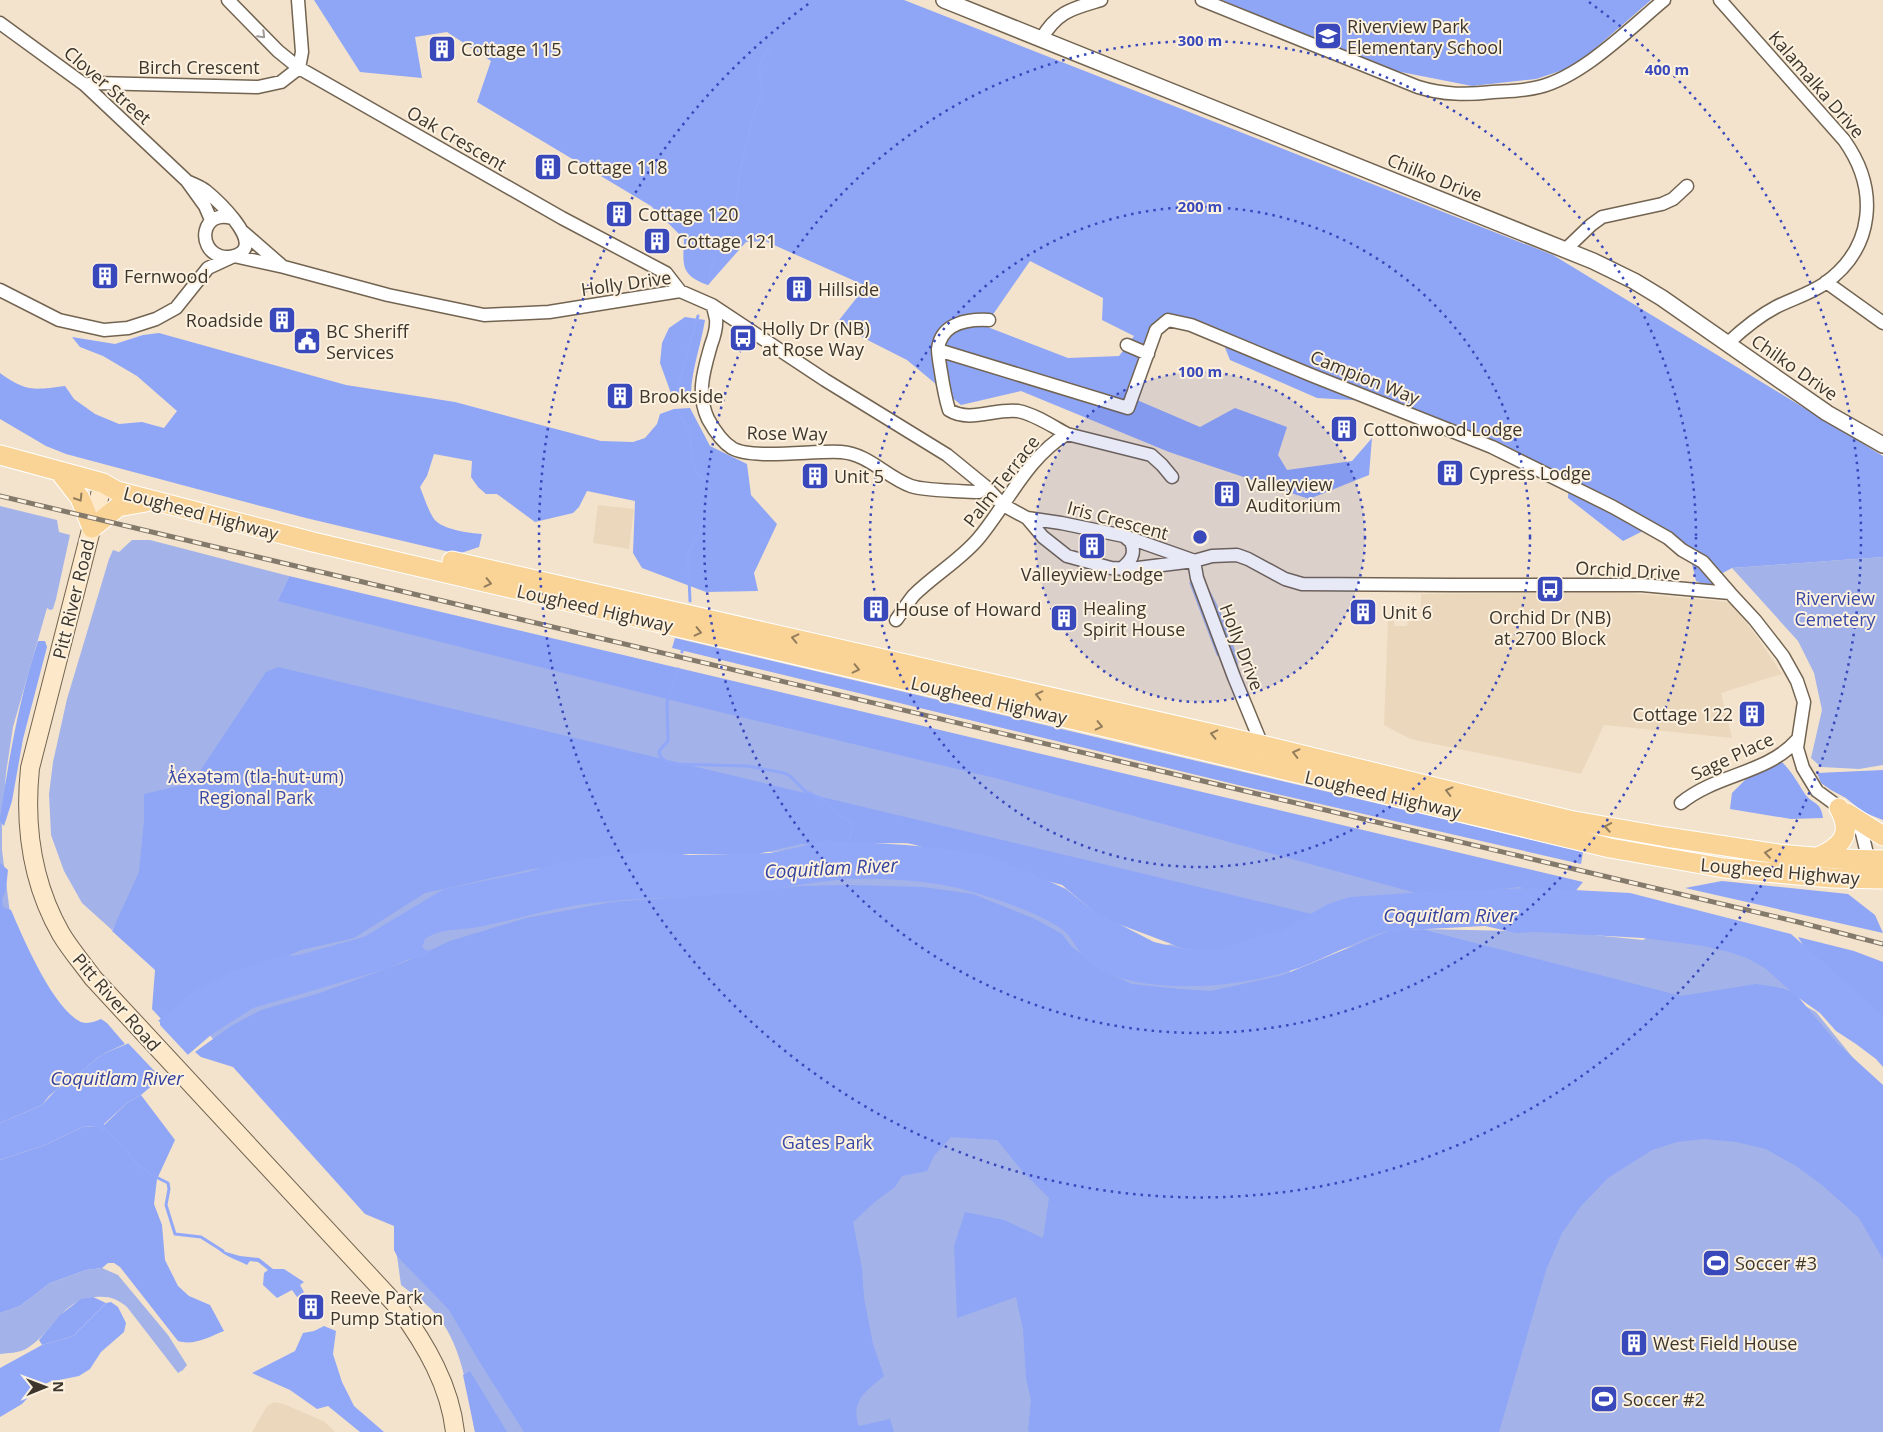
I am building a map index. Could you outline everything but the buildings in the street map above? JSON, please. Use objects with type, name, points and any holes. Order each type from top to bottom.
[{"type":"main road","name":"Lougheed Highway","points":[[0,455],[103,483],[124,483],[325,533],[1262,745],[1569,820],[1738,849],[1816,858],[1876,859]]},
{"type":"main road","points":[[59,471],[80,498],[92,528],[118,507],[152,501]]},
{"type":"main road","name":"Lougheed Highway","points":[[103,483],[116,491],[313,542],[1632,853],[1757,872],[1878,879]]},
{"type":"main road","name":"Pitt River Road","points":[[103,483],[35,743],[27,794],[31,855],[43,895],[62,935],[93,978],[383,1291],[415,1330],[430,1355],[440,1378],[448,1401],[455,1432]]},
{"type":"main road","points":[[1843,811],[1883,836]]},
{"type":"main road","points":[[1816,858],[1834,849],[1845,835],[1846,823],[1843,811]]},
{"type":"street","name":"Oak Crescent","points":[[228,0],[278,51],[299,68],[562,218],[666,273],[680,291]]},
{"type":"street","points":[[298,0],[302,52],[299,68]]},
{"type":"street","name":"Chilko Drive","points":[[944,0],[1566,249],[1634,281],[1827,412],[1883,445]]},
{"type":"street","points":[[1041,39],[1050,24],[1059,16],[1080,6],[1101,0]]},
{"type":"street","points":[[1202,0],[1418,87],[1452,95],[1526,90],[1558,80],[1590,61],[1664,0]]},
{"type":"street","name":"Kalamalka Drive","points":[[1720,0],[1844,140],[1854,154],[1862,172],[1867,200],[1863,233],[1849,259],[1840,270],[1826,282],[1760,316],[1728,343]]},
{"type":"street","name":"Clover Street","points":[[0,23],[85,85],[187,181],[205,206],[211,220]]},
{"type":"street","name":"Birch Crescent","points":[[85,85],[95,83],[258,87],[281,82],[299,68]]},
{"type":"street","name":"Clover Street","points":[[187,181],[204,190],[232,218]]},
{"type":"street","points":[[1566,249],[1602,217],[1662,204],[1673,199],[1687,186]]},
{"type":"street","points":[[0,290],[34,309],[59,320],[104,330],[128,328],[156,320],[176,308],[208,268],[242,253],[246,240],[243,232],[232,218],[224,216],[211,220],[207,226],[205,234],[208,247],[208,268]]},
{"type":"street","name":"Holly Drive","points":[[243,232],[284,267]]},
{"type":"street","points":[[208,247],[220,256],[234,256]]},
{"type":"street","name":"Holly Drive","points":[[234,256],[284,267],[388,296],[484,316],[549,312],[680,291],[712,305],[825,380],[947,455],[985,486],[1003,505]]},
{"type":"street","points":[[1826,282],[1883,324]]},
{"type":"street","name":"Rose Way","points":[[712,305],[716,320],[715,333],[700,386],[708,418],[716,432],[732,448],[756,453],[841,452],[865,458],[890,476],[913,487],[979,492],[985,486]]},
{"type":"street","points":[[938,350],[941,337],[947,329],[972,319],[989,320]]},
{"type":"street","name":"Campion Way","points":[[938,350],[1128,408],[1156,330],[1168,320],[1191,325],[1483,443],[1613,507],[1668,538],[1682,550],[1703,562],[1730,593]]},
{"type":"street","points":[[1127,345],[1148,354]]},
{"type":"street","name":"Palm Terrace","points":[[938,350],[945,397],[950,410],[963,416],[1019,411],[1067,434]]},
{"type":"street","points":[[1067,434],[1151,456],[1172,477]]},
{"type":"street","name":"Palm Terrace","points":[[896,620],[914,595],[960,558],[978,538],[1041,455],[1055,441],[1067,434]]},
{"type":"street","name":"Iris Crescent","points":[[1003,505],[1028,518],[1124,536],[1194,561]]},
{"type":"street","name":"Iris Crescent","points":[[1028,518],[1043,537],[1066,556],[1096,565],[1122,568],[1194,561]]},
{"type":"street","points":[[1054,545],[1050,533],[1052,526],[1061,523]]},
{"type":"street","points":[[1122,568],[1129,563],[1134,555],[1132,542],[1124,536]]},
{"type":"street","name":"Orchid Drive","points":[[1194,561],[1212,556],[1237,554],[1285,579],[1302,584],[1642,585],[1730,593]]},
{"type":"street","name":"Holly Drive","points":[[1194,561],[1197,578],[1262,745]]},
{"type":"street","points":[[1730,593],[1755,620],[1783,656],[1797,681],[1804,706],[1798,740],[1798,754],[1806,776],[1817,791],[1852,817],[1876,859],[1878,879]]},
{"type":"street","name":"Sage Place","points":[[1681,803],[1694,793],[1716,782],[1770,762],[1798,740]]},
{"type":"shaded area","points":[[598,505],[634,509],[629,549],[593,543]]},
{"type":"shaded area","points":[[1617,592],[1730,602],[1758,638],[1782,674],[1721,693],[1732,738],[1604,725],[1581,774],[1410,739],[1384,725],[1388,621],[1394,621],[1394,626],[1407,626],[1408,621],[1421,621],[1421,594]]},
{"type":"shaded area","points":[[274,1402],[284,1404],[325,1422],[335,1432],[252,1432],[267,1406]]},
{"type":"green space","points":[[314,0],[904,0],[1553,255],[1883,456],[1883,557],[1732,568],[1719,575],[1711,588],[1696,581],[1689,551],[1647,529],[1623,541],[1568,498],[1569,477],[1368,401],[1317,398],[1230,360],[1222,340],[1171,316],[1149,336],[1137,400],[1200,427],[1235,408],[1287,427],[1278,455],[1287,470],[1352,461],[1372,438],[1369,475],[1309,499],[1169,452],[1021,391],[961,405],[907,360],[836,324],[866,286],[765,241],[746,242],[708,285],[692,277],[685,268],[683,256],[684,239],[651,206],[477,102],[491,61],[447,32],[415,37],[422,78],[360,72]],"holes":[[[1030,261],[1103,298],[1102,320],[1134,336],[1119,356],[1068,358],[985,326]]]},
{"type":"green space","points":[[1222,0],[1651,0],[1575,66],[1536,79],[1472,86],[1396,71],[1263,19]]},
{"type":"green space","points":[[685,317],[705,320],[691,393],[672,396],[660,363],[662,343],[669,328]]},
{"type":"green space","points":[[159,333],[346,385],[455,402],[601,441],[633,442],[645,438],[657,424],[660,414],[674,409],[690,408],[710,446],[747,464],[751,495],[777,524],[754,573],[758,591],[706,592],[642,568],[633,553],[635,501],[587,491],[579,507],[573,513],[535,522],[497,494],[486,494],[478,487],[471,477],[472,461],[434,454],[427,476],[420,487],[430,512],[438,523],[456,530],[482,534],[479,547],[458,554],[306,518],[66,454],[46,446],[0,419],[0,373],[24,387],[38,389],[65,386],[74,399],[95,414],[119,424],[142,422],[164,428],[177,411],[137,376],[103,356],[80,347],[72,337],[115,344],[143,335]]},
{"type":"green space","points":[[0,506],[57,520],[59,532],[70,535],[56,599],[53,609],[47,608],[13,727],[6,773],[2,850],[13,937],[0,967]]},
{"type":"green space","name":"Gates Park","points":[[132,540],[150,540],[289,576],[282,592],[1681,922],[1665,927],[1691,942],[1740,952],[1765,967],[1794,992],[1783,988],[1771,987],[1816,1012],[1883,1095],[1883,1432],[475,1432],[463,1372],[454,1344],[447,1330],[430,1308],[401,1285],[397,1256],[397,1225],[367,1212],[319,1159],[289,1117],[221,1045],[218,1047],[216,1042],[174,998],[156,969],[115,925],[112,930],[82,903],[64,871],[51,835],[49,794],[53,762],[67,699],[109,559],[113,550],[119,552]],"holes":[[[569,795],[635,799],[682,814],[703,850],[773,852],[854,842],[891,842],[981,850],[1051,870],[1100,890],[1176,927],[1204,930],[1232,938],[1260,939],[1147,946],[965,879],[861,849],[686,859],[665,822],[618,807],[560,803]],[[1550,917],[1615,919],[1664,927],[1643,940],[1564,932],[1423,929],[1591,973],[1539,1006],[1536,1034],[1524,1070],[1335,1122],[1320,1186],[1295,1187],[1289,937],[1306,932],[1307,959],[1424,926],[1461,923],[1515,925]]]},
{"type":"green space","name":"Riverview Cemetery","points":[[1883,557],[1883,765],[1859,769],[1821,767],[1811,758],[1822,710],[1814,673],[1798,641],[1732,568]]},
{"type":"green space","points":[[289,576],[1583,882],[1569,899],[1519,887],[1484,891],[1416,893],[999,779],[699,707],[278,601]]},
{"type":"green space","points":[[1189,582],[1192,583],[1220,655],[1217,656]]},
{"type":"green space","points":[[1206,585],[1211,592],[1232,641],[1236,653],[1238,672]]},
{"type":"green space","points":[[675,638],[1583,852],[1581,864],[1242,786],[672,648]]},
{"type":"green space","points":[[38,641],[45,641],[47,647],[23,739],[12,801],[4,826],[0,822],[0,818],[11,751],[25,685]]},
{"type":"green space","name":"ƛ̓éxətəm (tla-hut-um) Regional Park","points":[[278,667],[1316,915],[1281,931],[1213,952],[1182,948],[1100,917],[1062,885],[908,843],[801,844],[758,854],[651,854],[532,869],[425,893],[354,938],[301,950],[260,968],[163,1021],[152,1009],[155,970],[112,931],[139,872],[144,820],[144,794],[192,783],[266,672]]},
{"type":"green space","points":[[1782,762],[1805,794],[1819,806],[1823,818],[1791,819],[1730,809],[1732,793],[1751,774]]},
{"type":"green space","points":[[1883,770],[1883,820],[1863,812],[1846,798],[1821,783],[1817,773]]},
{"type":"green space","points":[[0,863],[8,870],[6,889],[2,900],[3,907],[11,910],[49,987],[69,1013],[79,1021],[90,1023],[101,1019],[107,1023],[125,1044],[96,1059],[49,1096],[42,1105],[0,1123]]},
{"type":"green space","points":[[1722,881],[1848,894],[1875,915],[1883,933],[1685,888]]},
{"type":"green space","name":"Gates Park","points":[[802,886],[923,887],[973,894],[1035,919],[1062,934],[1072,947],[1102,970],[1132,984],[1211,991],[1283,975],[1389,931],[1423,929],[1681,996],[1756,984],[1783,988],[1794,992],[1838,1044],[1883,1085],[1883,1259],[1859,1218],[1822,1185],[1796,1166],[1766,1149],[1736,1142],[1704,1139],[1677,1142],[1652,1150],[1608,1178],[1581,1206],[1562,1233],[1546,1270],[1499,1432],[1031,1432],[1028,1431],[1031,1400],[1026,1378],[1023,1329],[1016,1297],[957,1318],[954,1246],[965,1212],[1004,1220],[1043,1238],[1049,1198],[1024,1173],[997,1140],[951,1137],[934,1156],[927,1171],[902,1176],[895,1187],[853,1222],[873,1344],[884,1376],[861,1397],[858,1403],[857,1417],[859,1426],[890,1419],[894,1432],[524,1432],[449,1310],[397,1256],[394,1250],[394,1226],[365,1214],[233,1067],[201,1057],[195,1052],[231,1026],[261,1010],[317,994],[405,962],[450,941],[526,918],[612,902]]},
{"type":"green space","points":[[1798,937],[1854,951],[1883,962],[1883,1019],[1873,1012],[1803,945]]},
{"type":"green space","points":[[141,1095],[175,1140],[157,1179],[154,1204],[162,1225],[165,1260],[178,1286],[189,1296],[210,1305],[224,1331],[196,1342],[178,1341],[120,1267],[114,1263],[108,1263],[102,1268],[86,1270],[50,1283],[20,1306],[0,1313],[0,1160],[45,1145],[83,1127],[96,1126],[100,1129],[127,1103]]},
{"type":"green space","points":[[102,1268],[118,1275],[168,1335],[187,1365],[183,1370],[178,1373],[127,1307],[112,1298],[104,1297],[84,1299],[74,1304],[26,1349],[0,1354],[0,1313],[20,1306],[50,1283],[86,1270]]},
{"type":"green space","points":[[93,1297],[106,1303],[73,1336],[42,1345],[39,1340],[60,1315],[81,1299]]},
{"type":"green space","points":[[470,1371],[507,1432],[475,1432],[463,1375]]},
{"type":"water","name":"Coquitlam River","points":[[823,840],[949,849],[988,856],[1066,889],[1092,910],[1154,942],[1179,948],[1206,951],[1223,949],[1263,934],[1281,931],[1328,904],[1350,897],[1441,891],[1537,888],[1630,893],[1791,934],[1883,1015],[1883,1067],[1876,1059],[1836,1031],[1820,1013],[1796,996],[1765,968],[1747,958],[1704,946],[1643,938],[1536,932],[1516,933],[1485,926],[1388,931],[1299,968],[1265,978],[1230,984],[1159,985],[1131,981],[1095,967],[1084,958],[1063,930],[1043,918],[1018,907],[954,887],[899,880],[862,879],[818,882],[723,895],[618,900],[577,905],[475,928],[438,933],[425,939],[422,947],[431,951],[429,956],[409,959],[386,969],[253,1008],[211,1035],[141,1095],[127,1103],[104,1124],[106,1131],[101,1132],[96,1126],[83,1127],[45,1145],[0,1160],[0,1123],[42,1105],[56,1090],[74,1078],[96,1059],[127,1044],[151,1027],[193,991],[233,971],[283,956],[299,955],[364,937],[444,889],[528,872],[557,863],[655,851],[689,855],[770,853]]},
{"type":"water","points":[[219,1250],[240,1256],[259,1258],[273,1269],[284,1269],[304,1282],[300,1285],[304,1292],[297,1297],[292,1290],[277,1298],[263,1285],[264,1273],[268,1270],[258,1262],[250,1261],[247,1265]]},
{"type":"water","points":[[111,1302],[118,1307],[126,1323],[124,1332],[101,1352],[90,1369],[79,1376],[49,1382],[36,1389],[22,1404],[0,1417],[0,1368],[42,1345],[73,1336],[106,1303]]},
{"type":"water","points":[[324,1326],[336,1331],[333,1354],[342,1382],[354,1406],[384,1432],[360,1432],[328,1406],[317,1409],[290,1390],[252,1373],[295,1351],[303,1333],[314,1331]]},
{"type":"pier","points":[[156,1020],[160,1022],[160,1025],[189,1056],[163,1080],[126,1041]]},
{"type":"waterway","points":[[708,283],[716,249],[736,211],[739,176],[752,119],[762,94],[759,65],[766,52],[770,50]]},
{"type":"waterway","points":[[676,394],[698,316]]},
{"type":"waterway","points":[[680,415],[689,431],[693,463],[697,474],[708,483],[711,491],[709,504],[697,539],[688,554],[690,601]]},
{"type":"waterway","points":[[682,652],[683,645]]},
{"type":"waterway","points":[[678,669],[667,703],[668,741],[659,751],[662,758],[672,764],[748,766],[784,773],[790,776],[805,791],[822,799],[836,813],[851,823],[853,827],[849,840]]},
{"type":"waterway","points":[[104,1129],[125,1148],[137,1164],[152,1175],[168,1183],[169,1189],[166,1205],[175,1234],[201,1237],[223,1251]]},
{"type":"railway","points":[[0,496],[1798,922],[1883,944]]},
{"type":"place","name":"Riverview Park Elementary School","points":[[1328,36]]},
{"type":"place","name":"Cottage 115","points":[[442,49]]},
{"type":"place","name":"Cottage 118","points":[[548,167]]},
{"type":"place","name":"Cottage 120","points":[[619,214]]},
{"type":"place","name":"Cottage 121","points":[[657,241]]},
{"type":"place","name":"Fernwood","points":[[105,276]]},
{"type":"place","name":"Hillside","points":[[799,289]]},
{"type":"place","name":"Roadside","points":[[282,320]]},
{"type":"place","name":"Holly Dr (NB) at Rose Way","points":[[743,338]]},
{"type":"place","name":"BC Sheriff Services","points":[[307,341]]},
{"type":"place","name":"Brookside","points":[[620,396]]},
{"type":"place","name":"Cottonwood Lodge","points":[[1344,429]]},
{"type":"place","name":"Cypress Lodge","points":[[1450,473]]},
{"type":"place","name":"Unit 5","points":[[815,476]]},
{"type":"place","name":"Valleyview Auditorium","points":[[1227,494]]},
{"type":"place","name":"Valleyview Lodge","points":[[1092,546]]},
{"type":"place","name":"Orchid Dr (NB) at 2700 Block","points":[[1550,589]]},
{"type":"place","name":"House of Howard","points":[[876,609]]},
{"type":"place","name":"Unit 6","points":[[1363,612]]},
{"type":"place","name":"Healing Spirit House","points":[[1064,618]]},
{"type":"place","name":"Cottage 122","points":[[1752,714]]},
{"type":"place","name":"Soccer #3","points":[[1716,1263]]},
{"type":"place","name":"Reeve Park Pump Station","points":[[311,1307]]},
{"type":"place","name":"West Field House","points":[[1634,1343]]},
{"type":"place","name":"Soccer #2","points":[[1604,1399]]}]
